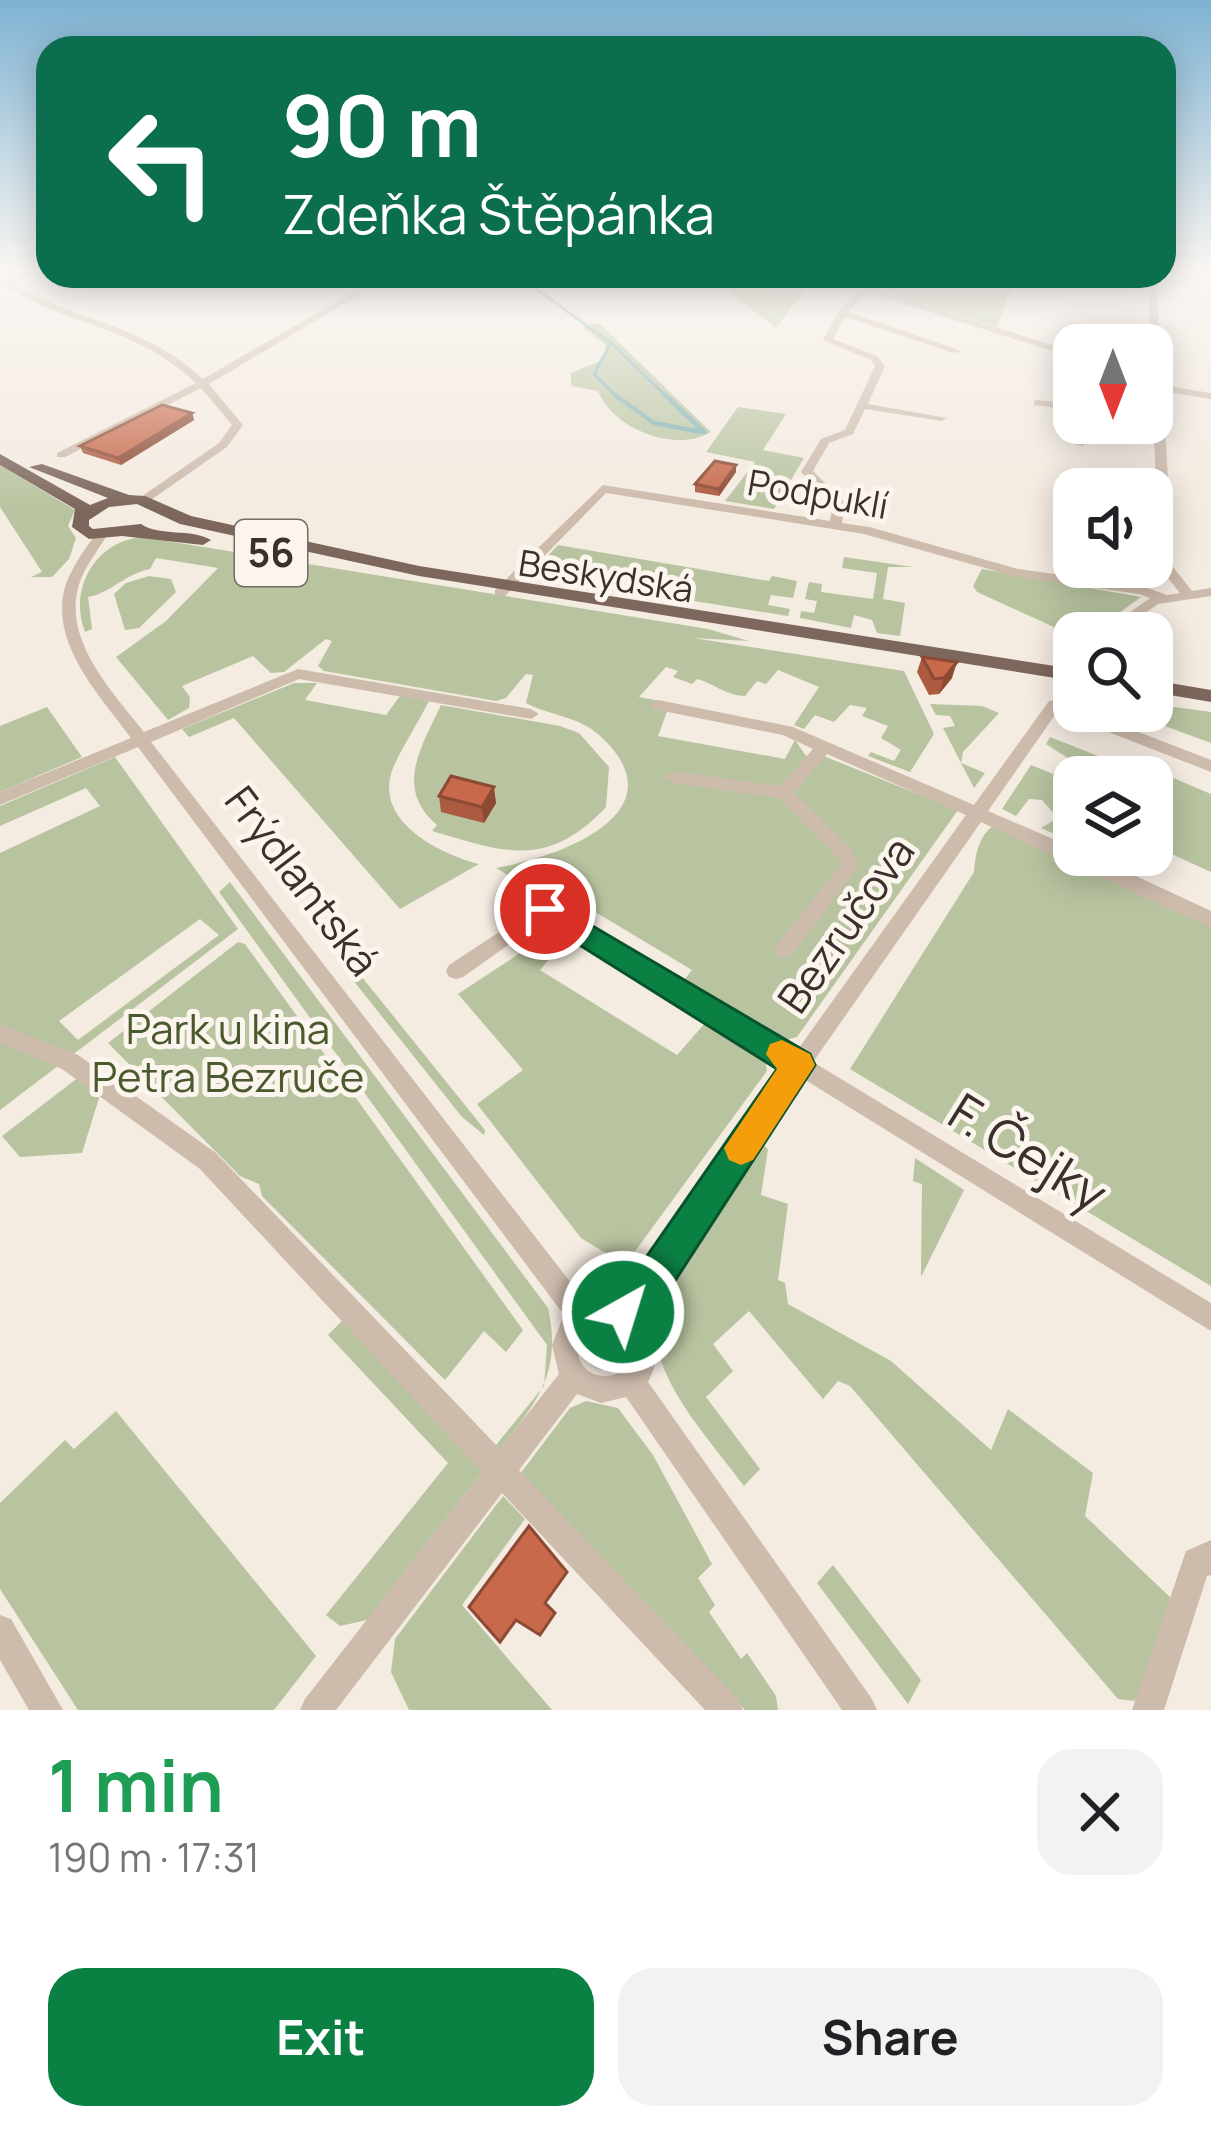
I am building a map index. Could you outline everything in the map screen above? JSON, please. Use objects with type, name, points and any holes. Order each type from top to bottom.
[{"type":"main road","name":"56","points":[[0,448],[152,506],[148,526],[100,537]]},
{"type":"main road","points":[[0,459],[82,507],[82,530],[100,537]]},
{"type":"main road","name":"56","points":[[84,517],[125,499]]},
{"type":"main road","name":"Beskydská","points":[[152,506],[343,557],[502,589]]},
{"type":"main road","name":"Beskydská","points":[[128,533],[176,535],[1053,676]]},
{"type":"main road","points":[[1173,689],[1211,695]]},
{"type":"main road","points":[[1173,699],[1211,705]]},
{"type":"street","points":[[152,506],[237,428],[207,380],[156,350]]},
{"type":"street","points":[[61,455],[259,350]]},
{"type":"street","points":[[836,525],[839,503],[807,472],[826,440],[849,432],[880,364],[849,350]]},
{"type":"street","points":[[1173,387],[1211,397]]},
{"type":"street","points":[[1037,403],[1053,405]]},
{"type":"street","points":[[863,406],[942,418]]},
{"type":"street","points":[[1160,444],[1166,567],[1186,593]]},
{"type":"street","name":"Podpuklí","points":[[502,589],[603,488],[836,525],[1017,573],[1142,590],[1163,598]]},
{"type":"street","name":"Frýdlantská","points":[[100,537],[71,579],[67,620],[95,676],[581,1316]]},
{"type":"street","name":"Podpuklí","points":[[1141,612],[1163,598],[1211,592]]},
{"type":"street","points":[[0,799],[298,674],[531,714]]},
{"type":"street","points":[[658,705],[784,731],[979,809],[1053,845]]},
{"type":"street","name":"Bezručova","points":[[629,1316],[799,1065],[1054,705],[1211,766]]},
{"type":"street","points":[[784,794],[824,747]]},
{"type":"street","points":[[673,777],[784,794],[846,855],[850,866],[784,950]]},
{"type":"street","points":[[1118,876],[1211,920]]},
{"type":"street","name":"F. Čejky","points":[[456,971],[545,909],[1211,1318]]},
{"type":"street","points":[[0,1033],[67,1060],[208,1161],[727,1710]]},
{"type":"street","points":[[601,1307],[629,1316],[639,1328],[644,1352],[631,1381],[602,1391],[574,1375],[566,1344],[581,1316],[601,1307]]},
{"type":"street","points":[[316,1710],[574,1375]]},
{"type":"street","points":[[631,1381],[861,1710]]},
{"type":"street","points":[[1148,1710],[1197,1562],[1209,1561],[1211,1555]]},
{"type":"street","points":[[0,1630],[46,1710]]},
{"type":"green space","points":[[606,350],[626,350],[711,432],[680,440],[646,434],[616,416],[598,391],[571,386],[571,373],[605,359]]},
{"type":"green space","points":[[738,407],[786,414],[763,450],[804,458],[774,509],[725,501],[755,462],[706,452]]},
{"type":"green space","points":[[0,465],[75,510],[68,526],[76,538],[69,559],[52,577],[31,577],[42,572],[0,507]]},
{"type":"green space","points":[[142,537],[708,629],[749,641],[693,638],[904,671],[934,734],[910,772],[868,756],[871,752],[894,761],[901,750],[881,738],[888,726],[862,716],[867,708],[850,705],[834,722],[815,715],[804,729],[794,725],[819,687],[778,670],[766,684],[757,681],[745,696],[697,679],[692,684],[673,677],[678,671],[666,667],[639,697],[660,701],[668,709],[658,736],[785,759],[795,740],[806,756],[826,757],[958,810],[797,1037],[786,1040],[684,980],[692,970],[582,904],[573,913],[496,868],[579,842],[621,808],[628,787],[622,762],[599,735],[526,703],[533,675],[526,674],[506,698],[496,701],[324,671],[318,666],[332,641],[326,639],[284,672],[271,673],[253,656],[182,686],[190,697],[189,708],[168,720],[116,657],[166,621],[218,568],[156,558],[150,569],[88,597],[92,629],[85,632],[81,615],[83,584],[99,557],[126,540]]},
{"type":"green space","points":[[558,545],[769,581],[772,576],[797,581],[793,598],[771,595],[768,605],[790,609],[788,616],[640,592],[647,578],[546,558]]},
{"type":"green space","points":[[844,557],[913,567],[888,567],[883,599],[905,603],[900,636],[877,633],[872,620],[854,615],[851,628],[800,618],[801,611],[814,613],[817,601],[805,599],[809,582],[822,584],[821,592],[873,599],[877,573],[842,568]]},
{"type":"green space","points":[[537,564],[547,566],[541,576],[527,574]]},
{"type":"green space","points":[[982,569],[1053,582],[1053,588],[1090,588],[1141,597],[1121,612],[1053,612],[1053,627],[973,586]]},
{"type":"green space","points":[[149,576],[171,579],[176,592],[139,628],[125,630],[114,594],[126,583]]},
{"type":"green space","points":[[548,577],[640,592],[638,595]]},
{"type":"green space","points":[[294,683],[317,683],[305,700],[386,715],[400,696],[429,701],[393,768],[392,804],[401,819],[429,843],[479,864],[400,909],[234,718],[189,737],[182,729]]},
{"type":"green space","points":[[930,704],[982,706],[999,713],[963,752],[961,763],[943,728],[955,726],[950,716],[936,715]]},
{"type":"green space","points":[[441,705],[579,733],[609,767],[606,807],[585,827],[544,848],[503,849],[432,831],[437,825],[417,797],[415,767]]},
{"type":"green space","points":[[47,707],[82,757],[0,792],[0,726]]},
{"type":"green space","points":[[1173,707],[1211,712],[1211,743],[1173,729]]},
{"type":"green space","points":[[1050,737],[1098,756],[1065,756],[1046,744]]},
{"type":"green space","points":[[115,757],[238,929],[0,1110],[0,853],[100,806],[86,788],[0,826],[0,806]],"holes":[[[200,919],[219,935],[78,1040],[59,1021]]]},
{"type":"green space","points":[[961,763],[985,773],[974,788]]},
{"type":"green space","points":[[1031,765],[1053,774],[1053,812],[1042,800],[1029,799],[1016,816],[1002,809]]},
{"type":"green space","points":[[1173,778],[1211,794],[1211,872],[1173,855]]},
{"type":"green space","points":[[997,824],[1053,851],[1053,876],[1106,876],[1211,926],[1211,1286],[850,1069],[974,872],[977,851]]},
{"type":"green space","points":[[230,882],[548,1308],[552,1353],[544,1382],[547,1345],[219,892]]},
{"type":"green space","points":[[549,934],[563,942],[540,970],[677,1055],[707,1021],[765,1056],[767,1071],[625,1265],[581,1238],[477,1104],[523,1070],[458,994]]},
{"type":"green space","name":"Park u kina Petra Bezruče","points":[[238,942],[245,944],[523,1330],[506,1352],[484,1331],[445,1380],[262,1196],[259,1184],[240,1176],[108,1043]]},
{"type":"green space","points":[[345,956],[485,1130],[484,1135],[462,1117],[337,960]]},
{"type":"green space","points":[[79,1077],[99,1098],[82,1153],[20,1157],[2,1136]]},
{"type":"green space","points":[[762,1144],[768,1149],[761,1195],[788,1204],[778,1280],[785,1283],[788,1304],[891,1361],[991,1450],[1008,1409],[1093,1473],[1085,1516],[1174,1601],[1135,1701],[1118,1699],[850,1386],[838,1381],[823,1399],[749,1311],[713,1344],[733,1371],[706,1397],[760,1469],[744,1486],[680,1399],[658,1351],[655,1299]]},
{"type":"green space","points":[[915,1158],[964,1190],[921,1277],[922,1184],[913,1181]]},
{"type":"green space","points":[[349,1314],[489,1463],[367,1620],[340,1626],[326,1615],[448,1463],[328,1335]]},
{"type":"green space","points":[[605,1326],[621,1332],[627,1348],[621,1364],[605,1370],[589,1364],[583,1348],[589,1332]]},
{"type":"green space","points":[[541,1390],[522,1421],[495,1456],[492,1450]]},
{"type":"green space","points":[[586,1401],[618,1408],[653,1455],[712,1564],[698,1578],[715,1605],[709,1612],[741,1659],[747,1653],[776,1696],[778,1710],[745,1710],[517,1478],[570,1408]]},
{"type":"green space","points":[[116,1411],[316,1656],[274,1710],[78,1710],[0,1589],[0,1503],[65,1440],[74,1449]]},
{"type":"green space","points":[[503,1496],[525,1519],[462,1605],[552,1710],[409,1710],[391,1672],[395,1639]]},
{"type":"green space","points":[[833,1565],[921,1680],[908,1704],[817,1583]]},
{"type":"building","points":[[162,405],[192,413],[118,458],[80,446]]},
{"type":"building","points":[[715,461],[736,465],[719,489],[695,484]]},
{"type":"building","points":[[922,657],[957,662],[944,678],[934,679]]},
{"type":"building","points":[[451,776],[494,787],[482,807],[439,796]]},
{"type":"building","points":[[529,1526],[567,1572],[545,1603],[555,1613],[540,1635],[516,1620],[500,1642],[469,1607]]},
{"type":"waterway","points":[[607,350],[594,374],[615,395]]},
{"type":"waterway","points":[[618,350],[668,398]]},
{"type":"waterway","points":[[615,395],[654,423],[702,432]]},
{"type":"waterway","points":[[615,395],[618,398]]},
{"type":"waterway","points":[[665,395],[704,432]]},
{"type":"slow traffic","points":[[741,1148],[799,1065],[782,1054]]},
{"type":"route","points":[[545,909],[799,1065],[629,1316],[623,1312]]}]
